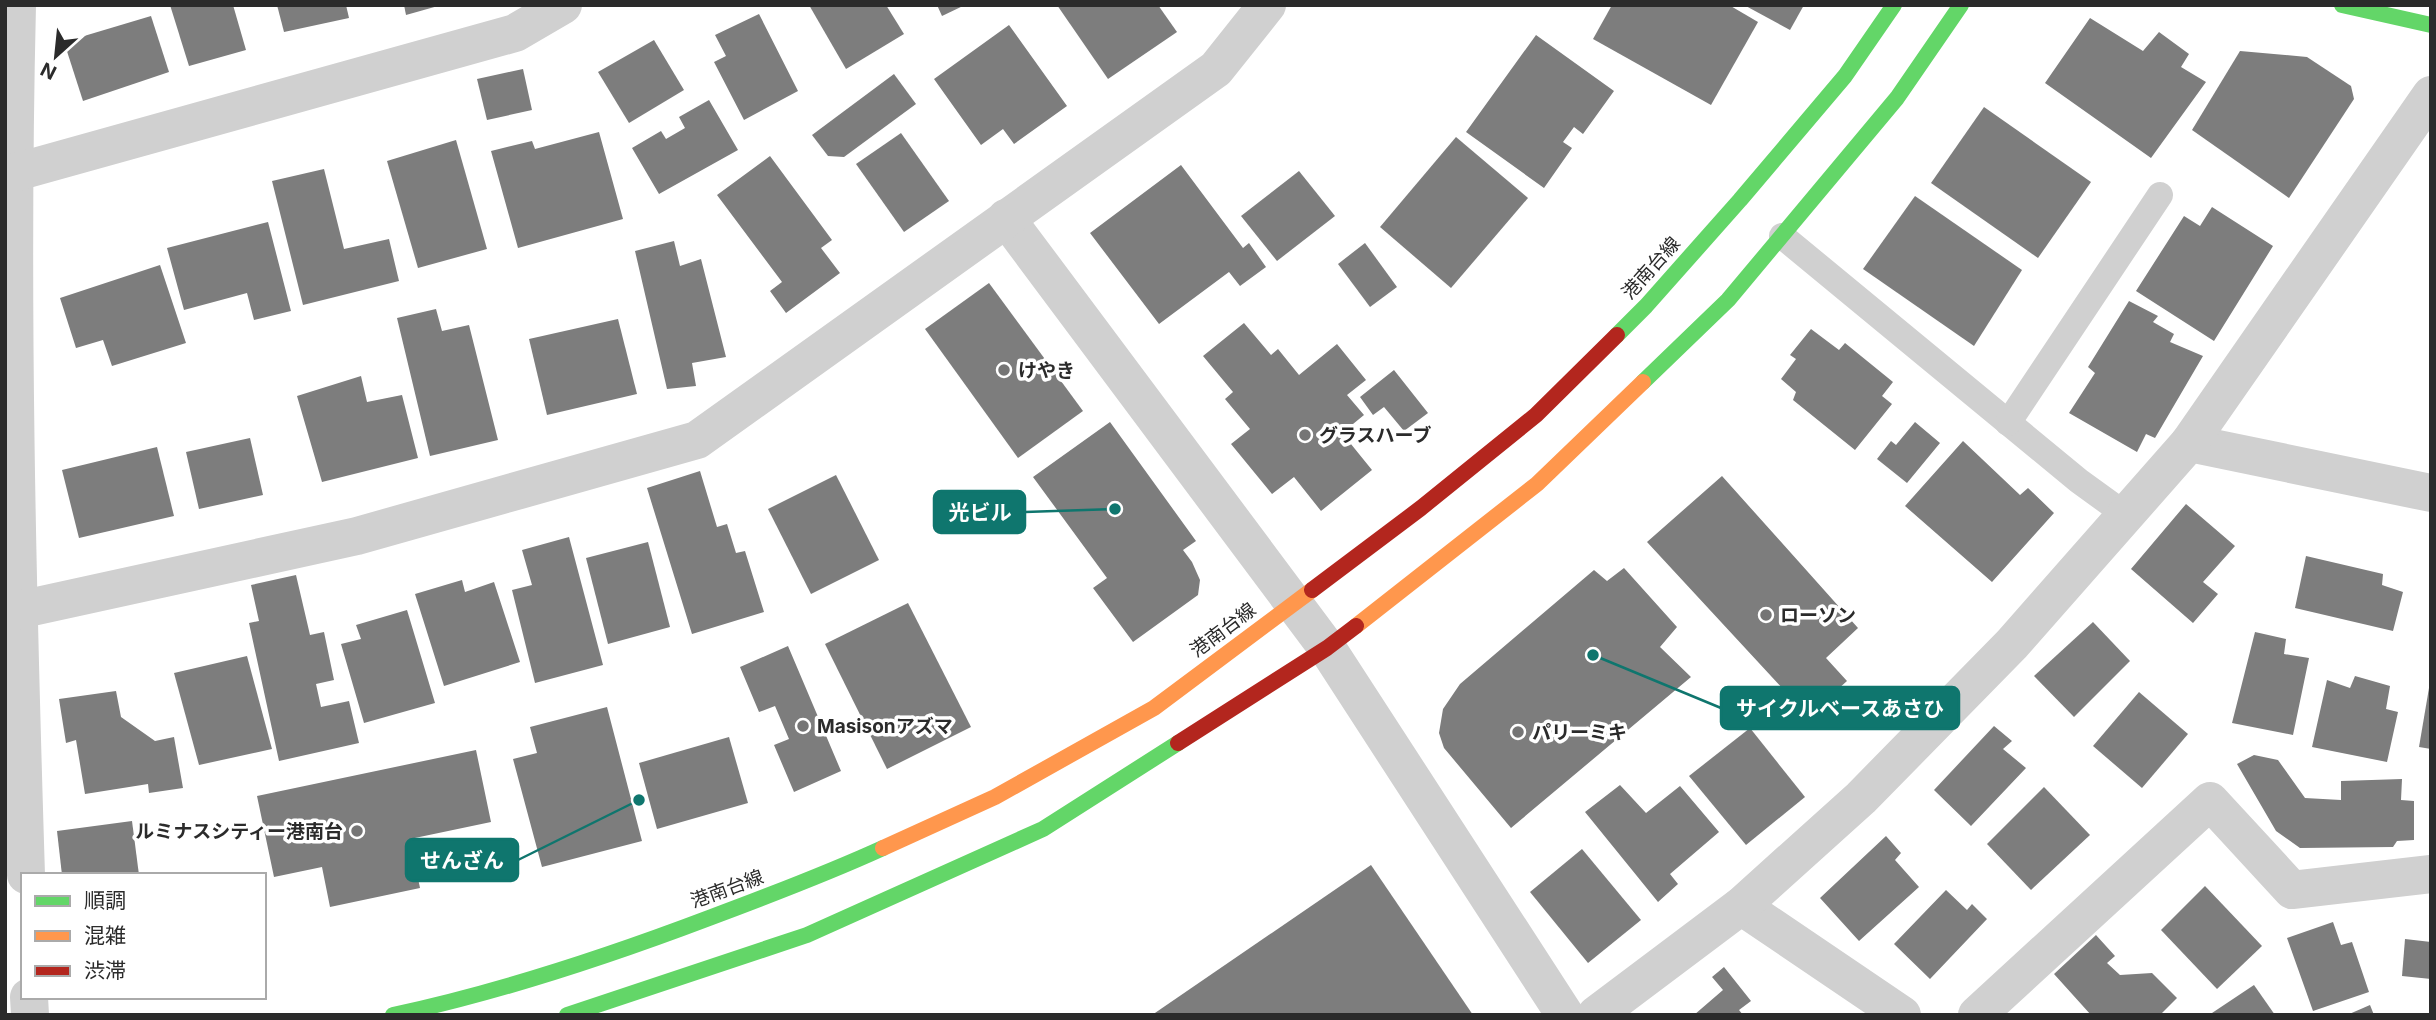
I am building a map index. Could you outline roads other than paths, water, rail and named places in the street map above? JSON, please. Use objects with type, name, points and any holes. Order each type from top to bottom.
[{"type":"street","points":[[17,5],[9,173],[12,612],[26,873]]},
{"type":"street","points":[[9,173],[515,33],[563,5]]},
{"type":"street","points":[[12,612],[357,536],[697,440],[1216,69],[1267,5]]},
{"type":"street","name":"港南台線","points":[[393,1015],[600,959],[839,869],[995,797],[1154,708],[1421,508],[1536,415],[1646,306],[1845,76],[1894,5]]},
{"type":"street","points":[[567,1015],[807,935],[1043,829],[1326,648],[1537,484],[1728,300],[1897,98],[1961,5]]},
{"type":"street","points":[[2342,5],[2431,25]]},
{"type":"street","points":[[1596,1015],[1741,905],[1861,798],[2012,644],[2189,443],[2431,95]]},
{"type":"street","points":[[1006,218],[1326,648],[1565,1015]]},
{"type":"street","points":[[2189,443],[2431,493]]},
{"type":"street","points":[[1976,1015],[2210,801],[2292,890],[2431,874]]},
{"type":"street","points":[[1741,905],[1902,1015]]},
{"type":"lane","points":[[2008,423],[2160,195]]},
{"type":"lane","points":[[1782,236],[2079,481],[2126,515]]},
{"type":"place","name":"けやき","points":[[1004,370]]},
{"type":"place","name":"グラスハーブ","points":[[1305,435]]},
{"type":"place","name":"光ビル","points":[[1115,509]]},
{"type":"place","name":"ローソン","points":[[1766,615]]},
{"type":"place","name":"サイクルベースあさひ","points":[[1593,655]]},
{"type":"place","name":"Masisonアズマ","points":[[803,726]]},
{"type":"place","name":"パリーミキ","points":[[1518,732]]},
{"type":"place","name":"せんざん","points":[[639,800]]},
{"type":"place","name":"ルミナスシティー港南台","points":[[357,831]]}]
